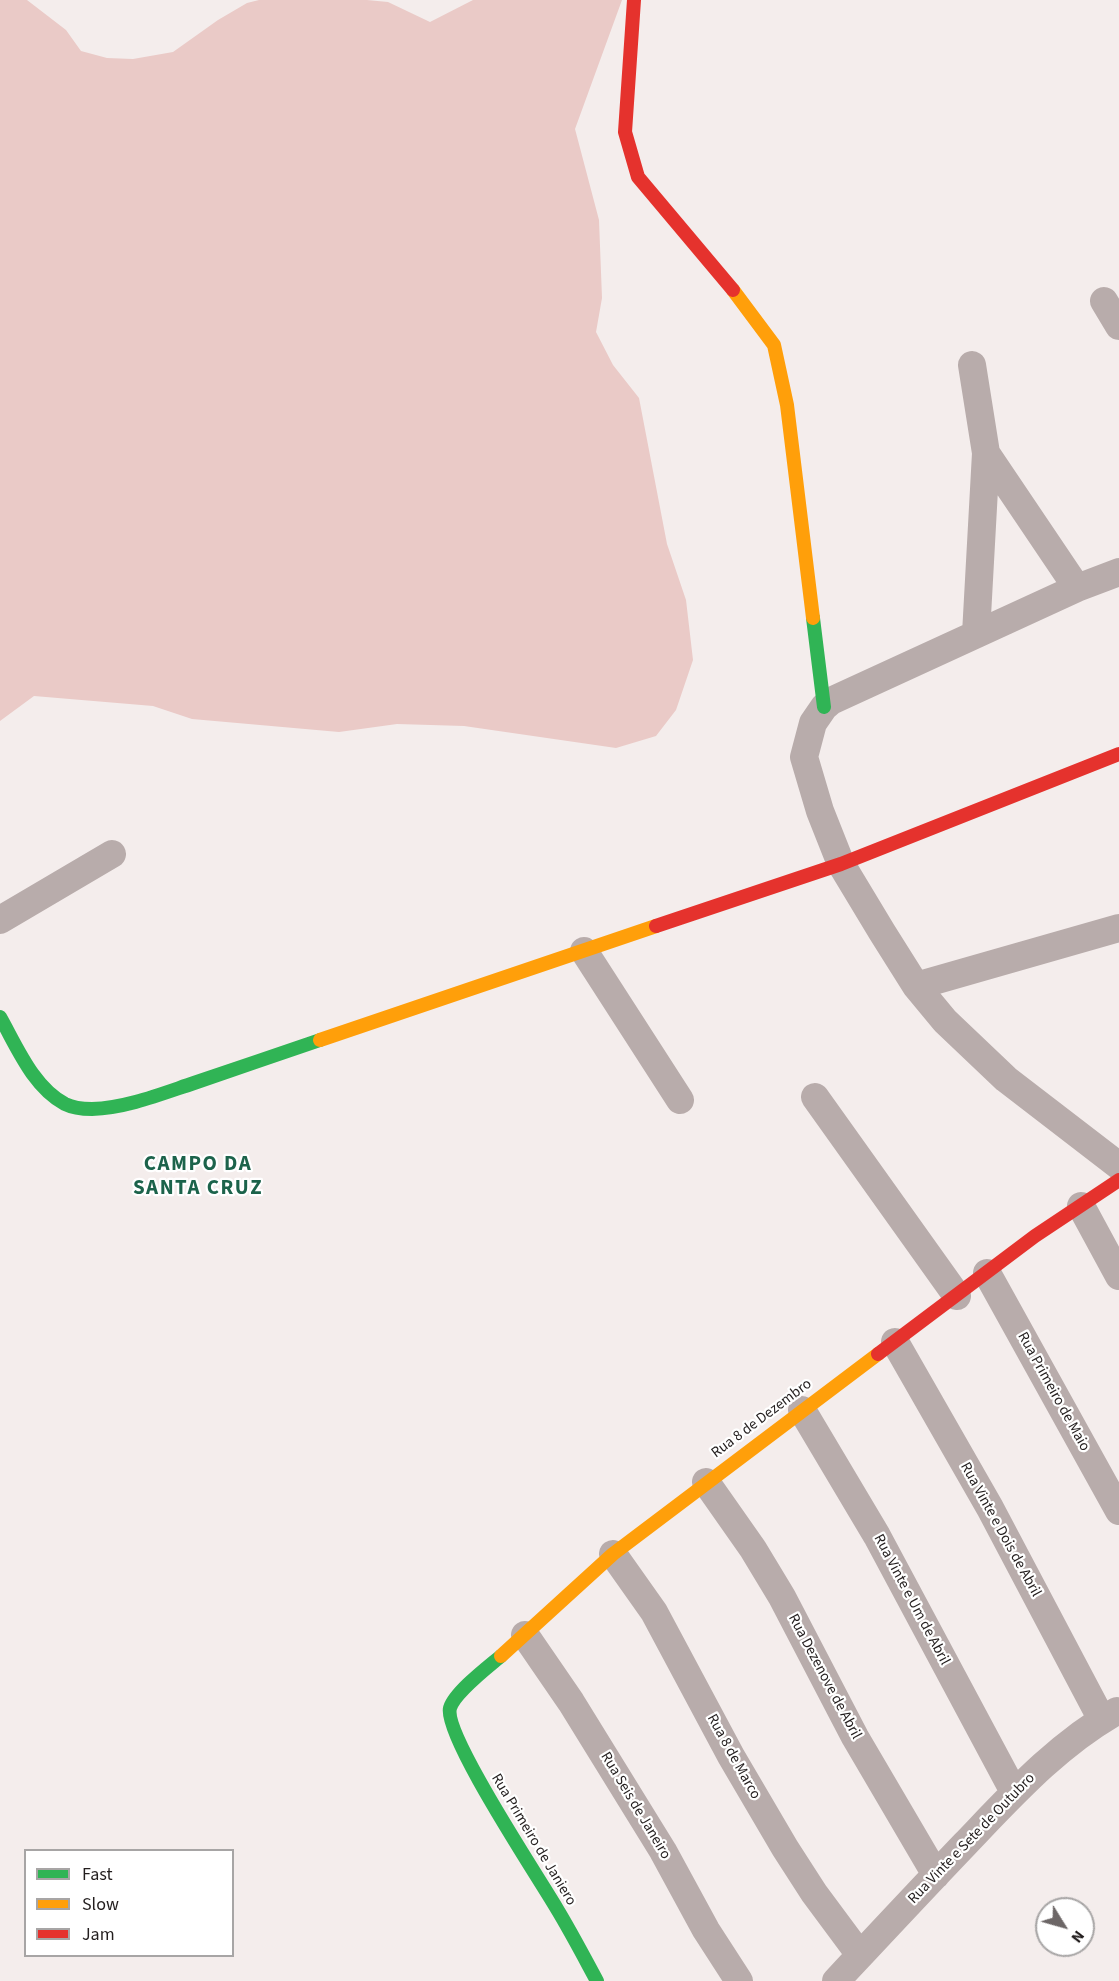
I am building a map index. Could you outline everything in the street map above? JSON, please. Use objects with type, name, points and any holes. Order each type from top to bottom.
[{"type":"street","points":[[634,0],[625,132],[638,177],[718,270],[774,345],[787,405],[824,707]]},
{"type":"street","points":[[1104,300],[1119,326]]},
{"type":"street","points":[[972,366],[986,453],[976,634]]},
{"type":"street","points":[[986,453],[1077,588]]},
{"type":"street","points":[[1119,572],[1077,588],[831,701],[813,723],[804,757],[820,811],[841,864],[916,986],[945,1021],[1006,1079],[1119,1166]]},
{"type":"street","points":[[0,1017],[43,1086],[54,1099],[80,1109],[100,1108],[155,1096],[841,864],[1119,754]]},
{"type":"street","points":[[0,920],[112,854]]},
{"type":"street","points":[[916,986],[1119,928]]},
{"type":"street","points":[[584,951],[680,1100]]},
{"type":"street","points":[[815,1097],[957,1296]]},
{"type":"street","name":"Rua 8 de Dezembro","points":[[450,1712],[452,1704],[464,1688],[614,1554],[706,1482],[1035,1236],[1119,1180]]},
{"type":"street","points":[[1081,1206],[1119,1276]]},
{"type":"street","name":"Rua Primeiro de Maio","points":[[987,1273],[1119,1511]]},
{"type":"street","name":"Rua Vinte e Dois de Abril","points":[[895,1342],[1110,1715]]},
{"type":"street","name":"Rua Vinte e Um de Abril","points":[[802,1410],[877,1536],[1014,1792]]},
{"type":"street","name":"Rua Dezenove de Abril","points":[[706,1482],[753,1549],[782,1597],[855,1737],[936,1875]]},
{"type":"street","name":"Rua 8 de Marco","points":[[614,1554],[654,1612],[731,1756],[785,1848],[814,1893],[860,1955]]},
{"type":"street","name":"Rua Seis de Janeiro","points":[[525,1635],[572,1702],[663,1851],[706,1930],[739,1981]]},
{"type":"street","name":"Rua Primeiro de Janiero","points":[[450,1712],[451,1724],[474,1773],[558,1910],[597,1981]]},
{"type":"street","name":"Rua Vinte e Sete de Outubro","points":[[837,1981],[1014,1792],[1055,1754],[1110,1715]]},
{"type":"shaded area","points":[[0,0],[27,0],[66,30],[81,51],[107,58],[133,59],[173,52],[218,20],[247,3],[259,0],[388,2],[430,22],[473,0],[622,0],[575,129],[599,220],[602,298],[596,332],[613,365],[639,398],[667,544],[686,600],[693,660],[676,710],[656,736],[616,748],[464,726],[397,724],[339,732],[192,719],[153,706],[34,696],[0,721]]},
{"type":"traffic: fast","points":[[813,618],[824,707]]},
{"type":"traffic: fast","points":[[0,1017],[27,1065],[44,1087],[65,1104],[85,1109],[118,1106],[143,1100],[320,1040]]},
{"type":"traffic: fast","points":[[501,1656],[458,1695],[450,1708],[452,1723],[476,1775],[597,1981]]},
{"type":"traffic: slow","points":[[733,290],[774,345],[787,405],[813,618]]},
{"type":"traffic: slow","points":[[320,1040],[656,926]]},
{"type":"traffic: slow","points":[[501,1656],[613,1554],[878,1354]]},
{"type":"traffic: jam","points":[[634,0],[625,132],[638,177],[733,290]]},
{"type":"traffic: jam","points":[[656,926],[841,864],[1119,754]]},
{"type":"traffic: jam","points":[[878,1354],[1035,1236],[1119,1180]]},
{"type":"district","name":"CAMPO DA SANTA CRUZ","points":[[198,1177]]}]
